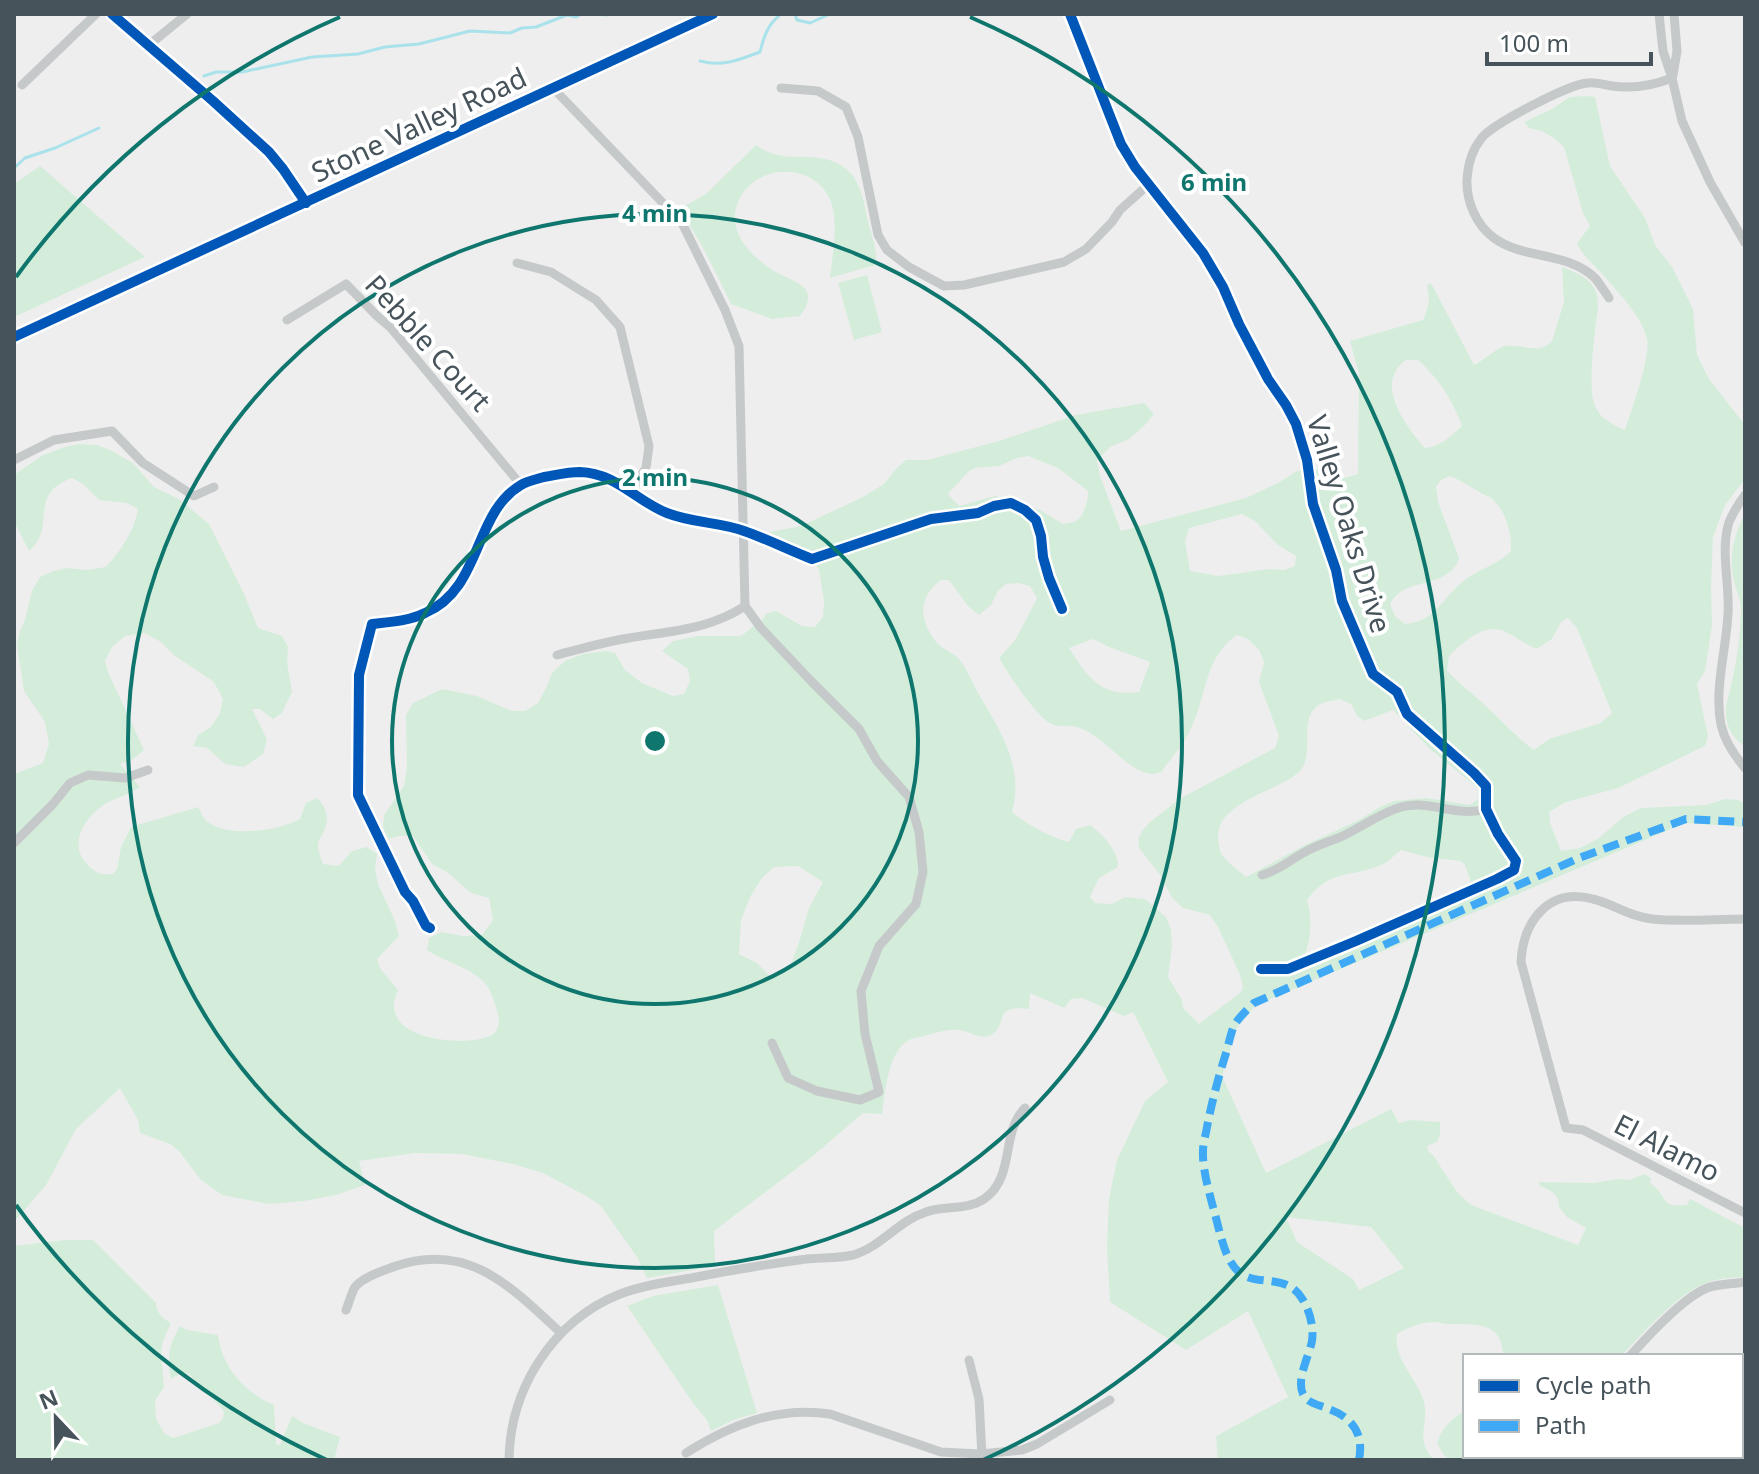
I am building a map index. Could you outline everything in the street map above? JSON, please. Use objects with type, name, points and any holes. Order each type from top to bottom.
[{"type":"street","points":[[22,85],[96,14]]},
{"type":"street","points":[[112,14],[269,152],[306,203]]},
{"type":"street","points":[[149,45],[187,14]]},
{"type":"street","name":"Stone Valley Road","points":[[14,337],[713,14]]},
{"type":"street","name":"Valley Oaks Drive","points":[[1070,14],[1121,144],[1148,185],[1203,253],[1268,379],[1296,424],[1307,460],[1313,504],[1336,570],[1342,601],[1373,674],[1397,692],[1407,714],[1486,786],[1486,809],[1516,861],[1514,870],[1425,911],[1288,969],[1261,969]]},
{"type":"street","points":[[1659,14],[1663,51],[1682,121],[1710,182],[1745,243]]},
{"type":"street","points":[[1672,78],[1677,51],[1674,14]]},
{"type":"street","points":[[1609,298],[1596,279],[1580,267],[1563,259],[1510,248],[1492,237],[1472,210],[1467,187],[1468,169],[1482,136],[1507,118],[1571,87],[1588,82],[1635,88],[1653,86],[1672,78]]},
{"type":"street","points":[[781,88],[818,91],[846,107],[858,137],[878,235],[887,250],[909,267],[944,286],[964,285],[1064,262],[1086,249],[1120,210],[1148,185]]},
{"type":"street","points":[[554,89],[682,223],[725,310],[739,346],[745,606],[761,628],[859,729],[877,761],[909,797],[919,832],[923,872],[916,904],[879,946],[861,991],[865,1034],[879,1092],[860,1100],[817,1091],[788,1078],[772,1043]]},
{"type":"street","points":[[517,263],[551,272],[585,293],[596,300],[620,327],[649,446],[646,468],[631,491]]},
{"type":"street","name":"Pebble Court","points":[[287,320],[346,284],[390,327],[521,485]]},
{"type":"street","points":[[14,460],[54,440],[112,431],[143,463],[194,496],[214,487]]},
{"type":"street","points":[[430,928],[405,892],[358,795],[359,675],[372,624],[400,621],[427,613],[445,600],[472,564],[494,511],[521,485],[550,476],[595,473],[614,480],[667,513],[699,523],[742,530],[812,559],[931,519],[978,513],[1011,503],[1036,520],[1046,568],[1062,609]]},
{"type":"street","points":[[1745,495],[1729,522],[1725,545],[1728,615],[1718,705],[1730,749],[1745,768]]},
{"type":"street","points":[[557,655],[618,640],[681,630],[726,618],[745,606]]},
{"type":"street","points":[[14,843],[70,783],[88,775],[125,778],[148,770]]},
{"type":"street","points":[[1262,875],[1398,808],[1433,806],[1461,813],[1486,809]]},
{"type":"street","name":"El Alamo","points":[[1745,919],[1653,919],[1633,916],[1592,899],[1574,898],[1552,903],[1540,911],[1529,925],[1522,946],[1521,962],[1566,1128],[1583,1130],[1745,1213]]},
{"type":"street","points":[[509,1460],[512,1431],[522,1391],[539,1360],[561,1333],[592,1308],[624,1293],[656,1284],[855,1254],[873,1247],[896,1228],[925,1212],[980,1201],[990,1194],[1002,1177],[1013,1125],[1025,1108]]},
{"type":"street","points":[[346,1310],[355,1288],[369,1278],[418,1261],[453,1261],[501,1280],[561,1333]]},
{"type":"street","points":[[1632,1354],[1697,1293],[1710,1287],[1745,1282]]},
{"type":"street","points":[[969,1360],[979,1399],[982,1457]]},
{"type":"street","points":[[686,1453],[717,1434],[745,1422],[782,1412],[815,1412],[845,1419],[941,1452],[982,1457],[1037,1444],[1110,1400]]},
{"type":"green space","points":[[1570,97],[1595,97],[1610,166],[1645,218],[1655,245],[1672,267],[1693,309],[1697,355],[1709,379],[1745,425],[1745,479],[1725,505],[1713,537],[1712,625],[1705,671],[1697,684],[1708,736],[1705,746],[1618,788],[1566,802],[1549,812],[1550,823],[1561,851],[1580,848],[1599,838],[1623,817],[1641,808],[1738,800],[1745,804],[1745,827],[1685,823],[1256,1005],[1237,1028],[1222,1076],[1266,1173],[1391,1109],[1399,1123],[1411,1120],[1440,1122],[1440,1135],[1437,1142],[1427,1146],[1428,1151],[1457,1192],[1471,1205],[1578,1245],[1586,1228],[1567,1217],[1559,1207],[1556,1196],[1540,1186],[1539,1182],[1594,1183],[1630,1180],[1644,1174],[1651,1178],[1650,1183],[1668,1203],[1687,1205],[1690,1199],[1745,1228],[1745,1277],[1712,1281],[1691,1291],[1659,1317],[1623,1354],[1502,1354],[1501,1342],[1496,1334],[1483,1326],[1474,1325],[1429,1322],[1401,1331],[1397,1334],[1398,1351],[1423,1399],[1423,1437],[1434,1460],[1218,1460],[1216,1436],[1288,1397],[1248,1311],[1186,1350],[1110,1302],[1107,1247],[1109,1199],[1117,1160],[1145,1101],[1168,1082],[1133,1012],[1124,1016],[1082,998],[1071,999],[1064,1008],[1030,993],[1029,1009],[1009,1010],[995,1032],[988,1036],[950,1030],[913,1038],[902,1045],[889,1073],[882,1114],[863,1113],[813,1156],[714,1231],[715,1266],[647,1278],[637,1257],[601,1206],[588,1197],[543,1173],[462,1154],[415,1153],[359,1161],[365,1185],[304,1201],[269,1204],[222,1195],[201,1180],[170,1144],[140,1133],[138,1120],[120,1088],[76,1129],[46,1185],[14,1222],[14,774],[43,763],[49,744],[45,722],[24,691],[17,645],[32,591],[40,577],[68,568],[86,570],[106,567],[126,540],[138,509],[127,503],[99,500],[72,478],[50,493],[41,531],[29,551],[14,521],[14,475],[43,455],[79,444],[97,445],[133,463],[154,487],[179,499],[209,524],[258,628],[282,636],[288,647],[292,692],[282,713],[273,719],[260,709],[252,709],[267,739],[263,754],[244,767],[225,764],[207,748],[193,746],[198,735],[211,727],[220,713],[223,699],[214,682],[145,633],[125,636],[112,647],[105,661],[108,672],[144,750],[120,764],[140,787],[105,804],[91,815],[79,839],[81,855],[86,863],[98,873],[113,874],[131,827],[198,807],[206,821],[217,827],[254,831],[280,827],[300,819],[306,803],[317,798],[327,819],[318,845],[323,864],[339,866],[352,851],[367,847],[377,854],[375,868],[378,884],[399,936],[377,959],[380,968],[398,990],[394,1006],[398,1019],[406,1027],[430,1037],[457,1041],[480,1039],[493,1034],[498,1025],[496,1007],[489,989],[476,975],[427,950],[429,938],[441,932],[482,935],[493,920],[489,898],[471,893],[447,872],[432,864],[413,836],[388,839],[383,827],[384,815],[404,786],[407,768],[406,715],[413,703],[442,689],[477,696],[512,711],[525,711],[538,703],[552,673],[565,661],[583,654],[606,651],[615,653],[625,670],[642,683],[673,696],[684,694],[690,681],[688,669],[662,651],[673,641],[699,636],[741,636],[766,614],[776,611],[802,626],[815,627],[823,617],[819,569],[800,547],[784,543],[769,532],[801,526],[863,497],[884,484],[906,460],[927,460],[999,441],[1076,415],[1144,403],[1154,414],[1129,439],[1110,447],[1097,460],[1121,531],[1246,498],[1297,471],[1321,469],[1326,477],[1337,480],[1358,474],[1359,374],[1350,341],[1423,320],[1428,303],[1427,285],[1431,283],[1474,365],[1502,347],[1546,346],[1552,341],[1564,302],[1562,267],[1587,279],[1595,290],[1598,304],[1592,366],[1593,401],[1601,415],[1625,430],[1643,371],[1647,339],[1629,306],[1577,243],[1590,226],[1583,213],[1564,147],[1542,131],[1529,128],[1524,122]],"holes":[[[1406,360],[1418,360],[1439,382],[1462,426],[1436,446],[1425,448],[1405,422],[1394,400],[1393,379]],[[1028,456],[1058,468],[1088,491],[1082,515],[1076,521],[1063,524],[1040,510],[995,496],[959,506],[948,494],[969,471],[999,466]],[[1449,476],[1490,497],[1506,521],[1511,551],[1465,580],[1430,615],[1405,624],[1395,616],[1390,604],[1396,596],[1410,587],[1444,576],[1459,559],[1438,502],[1436,487]],[[1242,514],[1255,521],[1278,545],[1296,556],[1295,566],[1284,570],[1218,576],[1190,571],[1185,541],[1189,528]],[[941,580],[949,580],[968,606],[979,615],[991,605],[998,591],[1006,584],[1030,586],[1037,598],[1016,639],[999,658],[1003,665],[1028,701],[1048,722],[1086,731],[1145,773],[1161,772],[1184,741],[1196,718],[1212,667],[1226,644],[1237,635],[1248,639],[1259,650],[1264,662],[1259,682],[1279,736],[1275,748],[1181,798],[1150,822],[1138,839],[1139,848],[1161,876],[1172,898],[1183,908],[1210,915],[1240,975],[1241,992],[1199,1024],[1183,1008],[1182,1000],[1168,977],[1172,945],[1166,917],[1145,899],[1125,897],[1112,904],[1095,903],[1090,897],[1099,878],[1118,867],[1116,855],[1104,838],[1090,825],[1076,829],[1069,842],[1039,830],[1012,812],[1015,779],[1008,748],[964,666],[940,645],[925,621],[925,601]],[[1568,618],[1577,628],[1612,713],[1601,723],[1549,739],[1534,750],[1450,674],[1447,670],[1449,656],[1472,636],[1493,629],[1501,630],[1536,649],[1552,639],[1561,622]],[[1093,639],[1150,662],[1139,692],[1115,691],[1097,683],[1069,648]],[[1340,699],[1352,705],[1357,716],[1364,721],[1393,710],[1430,749],[1478,789],[1478,799],[1470,805],[1426,798],[1394,801],[1246,877],[1221,853],[1219,830],[1224,818],[1234,808],[1300,771],[1306,756],[1311,713],[1319,705]],[[1401,850],[1461,861],[1471,882],[1502,869],[1513,877],[1294,975],[1266,976],[1267,965],[1281,965],[1304,958],[1310,929],[1307,900],[1316,890],[1332,879],[1381,865]],[[798,866],[823,882],[809,908],[789,970],[771,977],[757,963],[739,954],[741,920],[762,878],[774,867]],[[1286,1217],[1371,1227],[1404,1268],[1359,1290],[1353,1279],[1297,1242]]]},
{"type":"green space","points":[[756,145],[778,155],[818,158],[841,165],[856,180],[864,203],[875,248],[875,265],[830,278],[834,213],[827,194],[818,183],[793,172],[767,175],[745,190],[738,202],[735,223],[742,242],[765,265],[807,292],[806,306],[800,316],[772,319],[731,304],[679,209],[706,194]]},
{"type":"green space","points":[[40,166],[145,257],[14,317],[14,184]]},
{"type":"green space","points":[[867,275],[882,332],[854,340],[838,283]]},
{"type":"green space","points":[[1745,513],[1745,747],[1732,734],[1726,706],[1741,621],[1732,557],[1737,531]]},
{"type":"green space","points":[[93,1240],[156,1303],[160,1315],[171,1323],[161,1353],[164,1387],[155,1401],[156,1419],[164,1433],[173,1438],[219,1423],[224,1416],[223,1410],[190,1375],[183,1372],[171,1379],[170,1352],[180,1326],[218,1335],[224,1358],[236,1377],[253,1393],[274,1405],[276,1444],[280,1445],[292,1416],[340,1437],[334,1460],[14,1460],[14,1246]]},
{"type":"green space","points":[[718,1285],[757,1413],[711,1431],[707,1420],[627,1306],[653,1296]]},
{"type":"green space","points":[[1463,1412],[1463,1458],[1496,1458],[1450,1460],[1437,1443],[1451,1421]]},
{"type":"waterway","points":[[204,76],[216,72],[242,72],[312,57],[358,54],[385,47],[419,44],[470,31],[510,33],[567,15],[576,17],[581,14]]},
{"type":"waterway","points":[[599,14],[606,15]]},
{"type":"waterway","points":[[700,61],[724,63],[760,52],[767,31],[781,14]]},
{"type":"waterway","points":[[795,14],[797,20],[810,23],[830,14]]},
{"type":"waterway","points":[[14,168],[25,158],[99,128]]},
{"type":"marked path","points":[[1359,1460],[1360,1442],[1350,1422],[1311,1402],[1303,1394],[1302,1375],[1312,1336],[1311,1320],[1303,1300],[1288,1285],[1242,1274],[1232,1263],[1222,1240],[1206,1177],[1203,1148],[1216,1088],[1236,1023],[1254,1003],[1579,858],[1686,819],[1745,822]]},
{"type":"cycle path","points":[[112,14],[269,152],[306,203]]},
{"type":"cycle path","points":[[14,337],[713,14]]},
{"type":"cycle path","points":[[1070,14],[1121,144],[1135,167],[1203,253],[1268,379],[1296,424],[1307,460],[1313,504],[1336,570],[1342,601],[1373,674],[1397,692],[1407,714],[1486,786],[1486,809],[1516,861],[1514,870],[1497,879],[1356,941],[1288,969],[1261,969]]},
{"type":"cycle path","points":[[430,928],[405,892],[358,795],[359,675],[372,624],[412,618],[444,602],[468,569],[494,513],[505,498],[523,484],[566,473],[593,474],[615,482],[667,513],[744,531],[812,559],[931,519],[978,513],[1011,503],[1036,520],[1049,578],[1062,609]]}]
